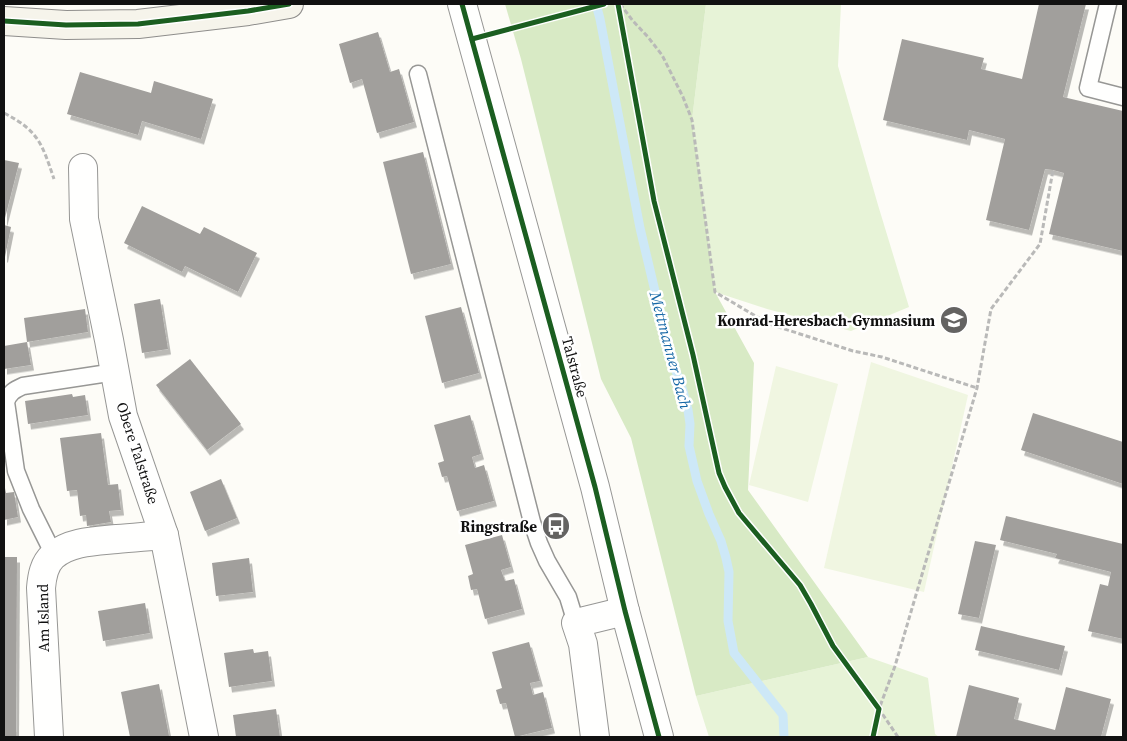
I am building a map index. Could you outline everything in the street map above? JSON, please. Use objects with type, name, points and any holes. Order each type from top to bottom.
[{"type":"main road","points":[[4,21],[66,25],[138,24],[248,11],[289,4]]},
{"type":"street","name":"Talstraße","points":[[462,4],[595,487],[658,737]]},
{"type":"street","name":"Obere Talstraße","points":[[83,168],[84,219],[123,416],[164,535],[204,737]]},
{"type":"street","points":[[54,555],[67,547],[84,543],[164,535]]},
{"type":"street","name":"Am Island","points":[[49,737],[41,588],[46,566],[54,555]]},
{"type":"street","points":[[594,737],[583,644],[576,623],[625,611]]},
{"type":"lane","points":[[1108,4],[1088,88],[1123,97]]},
{"type":"lane","points":[[418,74],[532,522],[547,561],[568,596],[576,623]]},
{"type":"lane","points":[[54,555],[31,509],[16,471],[6,402],[13,391],[23,386],[115,372]]},
{"type":"path","points":[[472,39],[604,4]]},
{"type":"path","points":[[619,4],[662,55],[692,120],[715,292],[769,324],[853,351],[882,357],[977,388]]},
{"type":"path","points":[[619,4],[654,201],[725,488],[739,513],[800,585],[833,646],[898,737]]},
{"type":"path","points":[[4,113],[19,122],[38,139],[56,182]]},
{"type":"path","points":[[873,737],[879,709],[895,666],[977,388],[991,309],[1040,244],[1052,170]]},
{"type":"green space","points":[[505,4],[706,4],[692,120],[715,292],[754,363],[748,490],[868,657],[696,696],[631,438],[601,379],[521,59]]},
{"type":"green space","points":[[706,4],[841,4],[838,66],[909,307],[851,331],[767,309],[715,292],[692,120]]},
{"type":"green space","points":[[871,362],[968,395],[924,592],[824,568]]},
{"type":"green space","points":[[776,366],[838,384],[808,502],[749,485]]},
{"type":"green space","points":[[868,657],[928,678],[935,734],[939,737],[709,737],[696,696]]},
{"type":"building","points":[[1039,4],[1086,4],[1063,97],[1123,111],[1123,251],[1049,234],[1064,173],[1053,170],[1045,169],[1029,230],[986,220],[1005,139],[969,130],[967,140],[883,120],[902,39],[984,58],[981,69],[1022,79]]},
{"type":"building","points":[[378,32],[390,72],[399,69],[414,122],[377,133],[362,79],[350,83],[339,44]]},
{"type":"building","points":[[80,72],[151,93],[154,81],[213,99],[201,139],[142,121],[138,135],[67,114]]},
{"type":"building","points":[[423,152],[451,264],[411,274],[383,162]]},
{"type":"building","points":[[4,160],[19,163],[4,222]]},
{"type":"building","points":[[142,206],[200,234],[204,227],[257,253],[238,292],[185,266],[182,272],[124,243]]},
{"type":"building","points":[[4,225],[11,227],[5,257],[4,257]]},
{"type":"building","points":[[160,299],[168,349],[142,353],[134,304]]},
{"type":"building","points":[[461,307],[479,373],[442,383],[425,316]]},
{"type":"building","points":[[85,309],[88,332],[27,342],[24,318]]},
{"type":"building","points":[[27,342],[31,365],[4,369],[4,346]]},
{"type":"building","points":[[190,359],[241,424],[207,450],[156,385]]},
{"type":"building","points":[[72,394],[73,397],[85,395],[88,415],[28,424],[25,401]]},
{"type":"building","points":[[1033,413],[1123,442],[1123,484],[1021,450]]},
{"type":"building","points":[[470,415],[481,454],[472,457],[475,468],[484,465],[494,501],[457,511],[447,476],[442,477],[438,463],[444,461],[434,425]]},
{"type":"building","points":[[101,433],[108,485],[118,484],[121,510],[109,511],[111,522],[87,526],[86,515],[80,516],[77,490],[67,491],[60,438]]},
{"type":"building","points":[[221,479],[237,518],[205,531],[190,492]]},
{"type":"building","points":[[4,489],[6,493],[14,492],[18,517],[4,520]]},
{"type":"building","points":[[1006,516],[1123,544],[1123,639],[1088,631],[1100,584],[1108,586],[1111,572],[1055,558],[1057,554],[1000,540]]},
{"type":"building","points":[[502,535],[511,567],[501,570],[505,581],[514,579],[522,609],[485,619],[477,589],[471,590],[468,576],[473,574],[465,545]]},
{"type":"building","points":[[975,541],[996,545],[979,618],[958,614]]},
{"type":"building","points":[[4,557],[17,557],[16,737],[4,737]]},
{"type":"building","points":[[249,558],[253,592],[216,596],[212,563]]},
{"type":"building","points":[[145,603],[150,633],[103,641],[98,611]]},
{"type":"building","points":[[981,626],[1065,646],[1059,670],[975,650]]},
{"type":"building","points":[[529,642],[540,681],[530,683],[533,695],[543,692],[552,728],[515,737],[506,703],[500,704],[496,690],[502,688],[492,652]]},
{"type":"building","points":[[253,649],[254,653],[268,651],[272,681],[229,687],[224,653]]},
{"type":"building","points":[[159,684],[169,736],[130,737],[121,692]]},
{"type":"building","points":[[969,685],[1019,698],[1014,719],[1055,730],[1066,687],[1111,699],[1101,737],[956,737]]},
{"type":"building","points":[[276,709],[280,737],[236,737],[233,715]]},
{"type":"waterway","name":"Mettmanner Bach","points":[[596,4],[640,228],[669,350],[688,410],[690,424],[689,446],[697,481],[721,541],[729,572],[728,621],[734,653],[783,715],[784,737]]},
{"type":"cycle path","points":[[4,21],[66,25],[138,24],[248,11],[289,4]]},
{"type":"cycle path","points":[[462,4],[595,487],[625,611],[659,737]]},
{"type":"cycle path","points":[[472,39],[604,4]]},
{"type":"cycle path","points":[[618,4],[654,201],[693,355],[719,473],[739,513],[800,585],[833,646],[879,709],[873,737]]},
{"type":"place","name":"Konrad-Heresbach-Gymnasium","points":[[954,320]]},
{"type":"place","name":"Ringstraße","points":[[556,526]]}]
